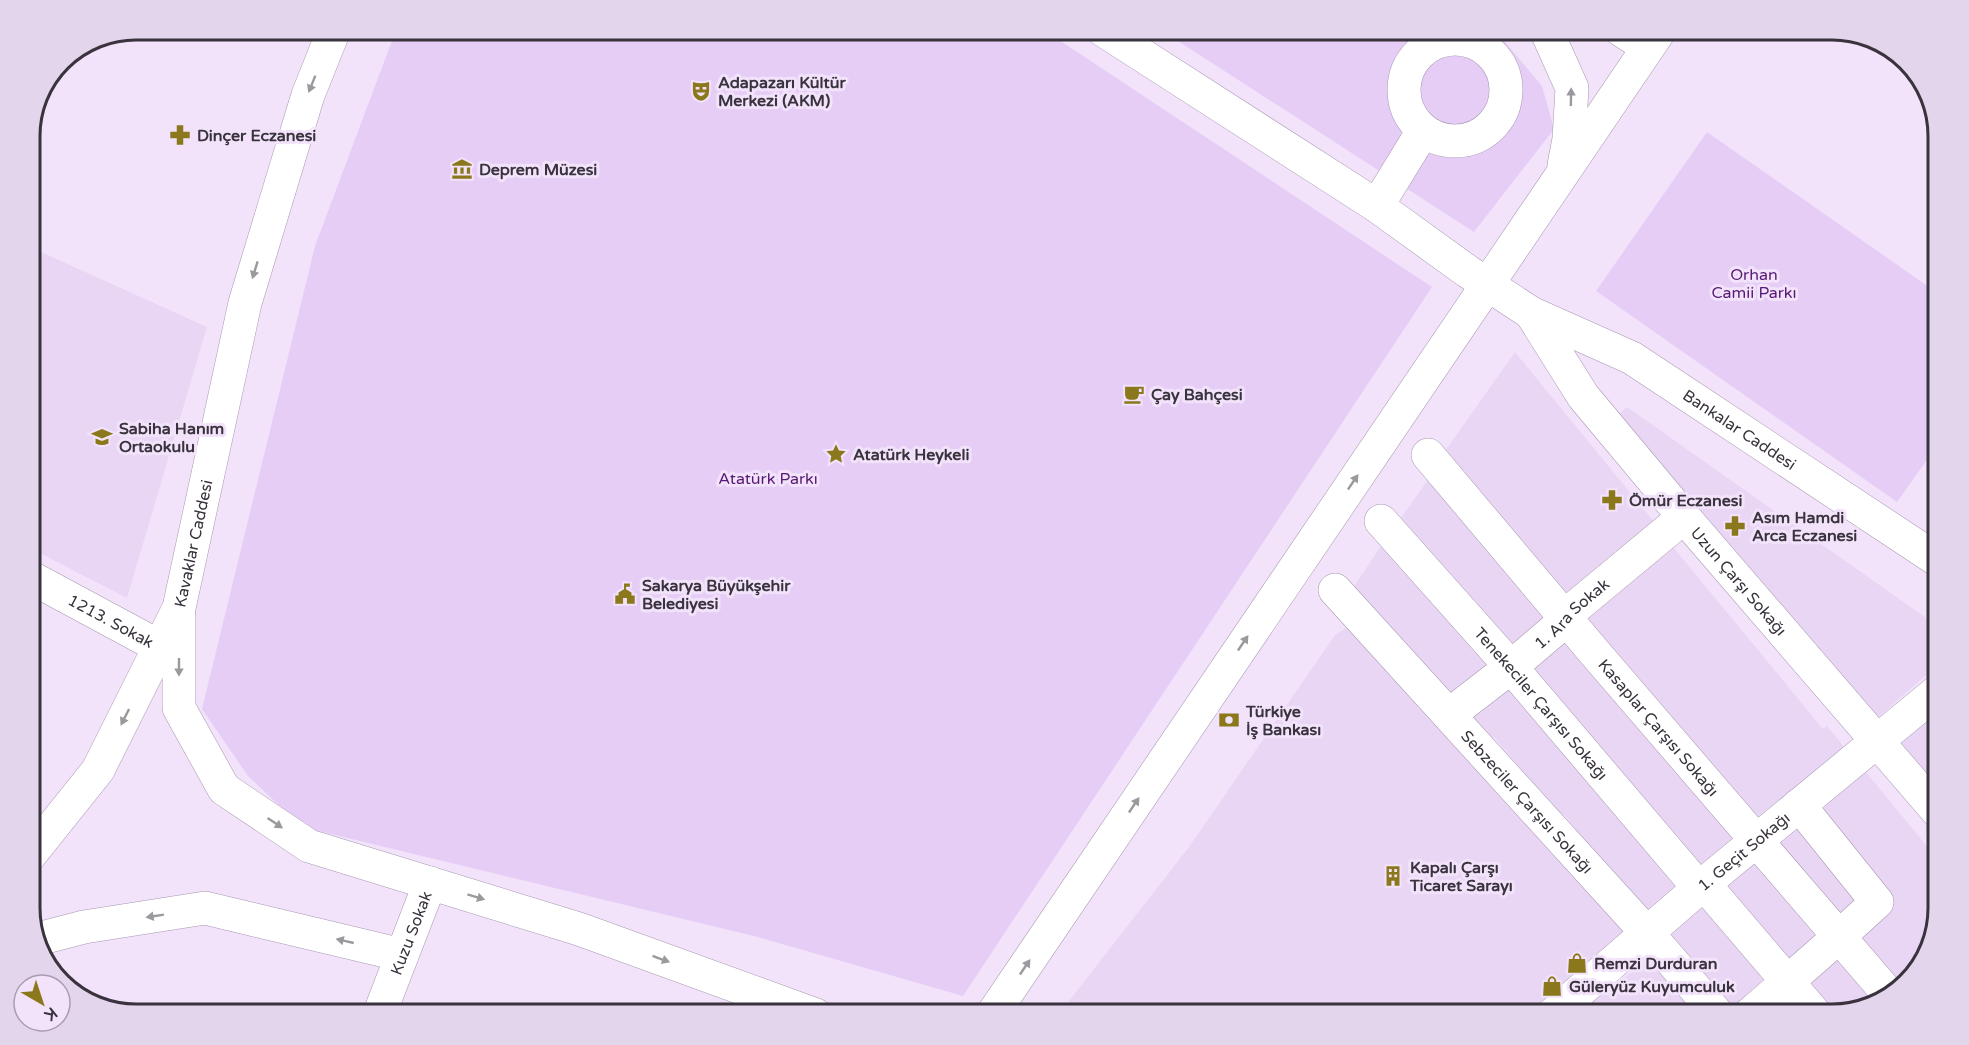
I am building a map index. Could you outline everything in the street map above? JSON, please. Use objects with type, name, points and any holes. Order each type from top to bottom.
[{"type":"street","name":"Kavaklar Caddesi","points":[[41,841],[98,771],[179,608],[244,303],[308,95],[330,40]]},
{"type":"street","name":"Bankalar Caddesi","points":[[1119,40],[1377,206],[1531,313],[1632,358],[1928,554]]},
{"type":"street","points":[[1550,40],[1572,88],[1569,138],[1561,176]]},
{"type":"street","points":[[999,1004],[1653,40]]},
{"type":"street","points":[[1377,206],[1423,131]]},
{"type":"street","name":"Uzun Çarşı Sokağı","points":[[1531,313],[1583,396],[1928,800]]},
{"type":"street","name":"Kasaplar Çarşısı Sokağı","points":[[1428,455],[1747,832],[1757,840],[1884,989]]},
{"type":"street","name":"1. Ara Sokak","points":[[1458,708],[1511,667],[1684,517]]},
{"type":"street","name":"Tenekeciler Çarşısı Sokağı","points":[[1381,521],[1807,1004]]},
{"type":"street","name":"1213. Sokak","points":[[41,584],[160,647]]},
{"type":"street","name":"Sebzeciler Çarşısı Sokağı","points":[[1335,590],[1708,1004]]},
{"type":"street","points":[[179,608],[179,708],[224,789],[309,846],[579,929],[786,1004]]},
{"type":"street","name":"1. Geçit Sokağı","points":[[1565,1004],[1799,805],[1928,702]]},
{"type":"street","points":[[1762,1004],[1877,902],[1799,805]]},
{"type":"street","name":"Kuzu Sokak","points":[[383,1004],[430,883]]},
{"type":"street","points":[[45,937],[84,927],[205,908],[402,955]]},
{"type":"shaded area","name":"Sabiha Hanım Ortaokulu","points":[[41,252],[207,327],[127,598],[41,554]]},
{"type":"shaded area","points":[[1515,352],[1660,529],[1569,604],[1443,454]]},
{"type":"shaded area","points":[[1627,407],[1928,619],[1928,674],[1876,719],[1614,418]]},
{"type":"shaded area","points":[[1430,477],[1554,620],[1511,656],[1396,525]]},
{"type":"shaded area","points":[[1385,540],[1497,669],[1458,703],[1353,588]]},
{"type":"shaded area","points":[[1669,542],[1823,729],[1827,726],[1845,748],[1755,823],[1577,617]]},
{"type":"shaded area","points":[[1352,624],[1632,934],[1545,1004],[1067,1004],[1189,847],[1335,635]]},
{"type":"shaded area","points":[[1563,629],[1736,841],[1701,871],[1521,665]]},
{"type":"shaded area","points":[[1508,679],[1688,882],[1646,918],[1576,834],[1578,832],[1568,819],[1551,805],[1494,737],[1488,742],[1460,716]]},
{"type":"shaded area","points":[[1928,712],[1928,778],[1895,741]]},
{"type":"shaded area","points":[[1862,767],[1928,848],[1926,852],[1928,854],[1928,921],[1925,933],[1919,951],[1912,962],[1892,984],[1849,937],[1884,908],[1813,806]]},
{"type":"shaded area","points":[[1803,822],[1867,900],[1836,921],[1772,847]]},
{"type":"shaded area","points":[[1757,861],[1832,938],[1788,966],[1723,890]]},
{"type":"shaded area","points":[[1706,905],[1779,984],[1745,1004],[1718,1004],[1668,936]]},
{"type":"shaded area","points":[[1836,950],[1874,994],[1845,1004],[1817,1004],[1798,982]]},
{"type":"shaded area","points":[[1651,956],[1693,1004],[1590,1004],[1619,980],[1621,981]]},
{"type":"green space","name":"Atatürk Parkı","points":[[392,40],[1059,40],[1432,287],[963,996],[754,936],[302,827],[248,776],[202,709],[315,246]]},
{"type":"green space","points":[[1176,40],[1503,40],[1542,86],[1554,129],[1474,232]]},
{"type":"green space","name":"Orhan Camii Parkı","points":[[1707,132],[1928,286],[1928,458],[1897,502],[1596,291]]},
{"type":"place","name":"Adapazarı Kültür Merkezi (AKM)","points":[[701,91]]},
{"type":"place","name":"Dinçer Eczanesi","points":[[180,135]]},
{"type":"place","name":"Deprem Müzesi","points":[[462,169]]},
{"type":"place","name":"Çay Bahçesi","points":[[1134,394]]},
{"type":"place","name":"Sabiha Hanım Ortaokulu","points":[[102,437]]},
{"type":"place","name":"Atatürk Heykeli","points":[[836,454]]},
{"type":"place","name":"Ömür Eczanesi","points":[[1612,500]]},
{"type":"place","name":"Asım Hamdi Arca Eczanesi","points":[[1735,526]]},
{"type":"place","name":"Sakarya Büyükşehir Belediyesi","points":[[625,594]]},
{"type":"place","name":"Türkiye İş Bankası","points":[[1229,720]]},
{"type":"place","name":"Kapalı Çarşı Ticaret Sarayı","points":[[1393,876]]},
{"type":"place","name":"Remzi Durduran","points":[[1577,963]]},
{"type":"place","name":"Güleryüz Kuyumculuk","points":[[1552,986]]}]
